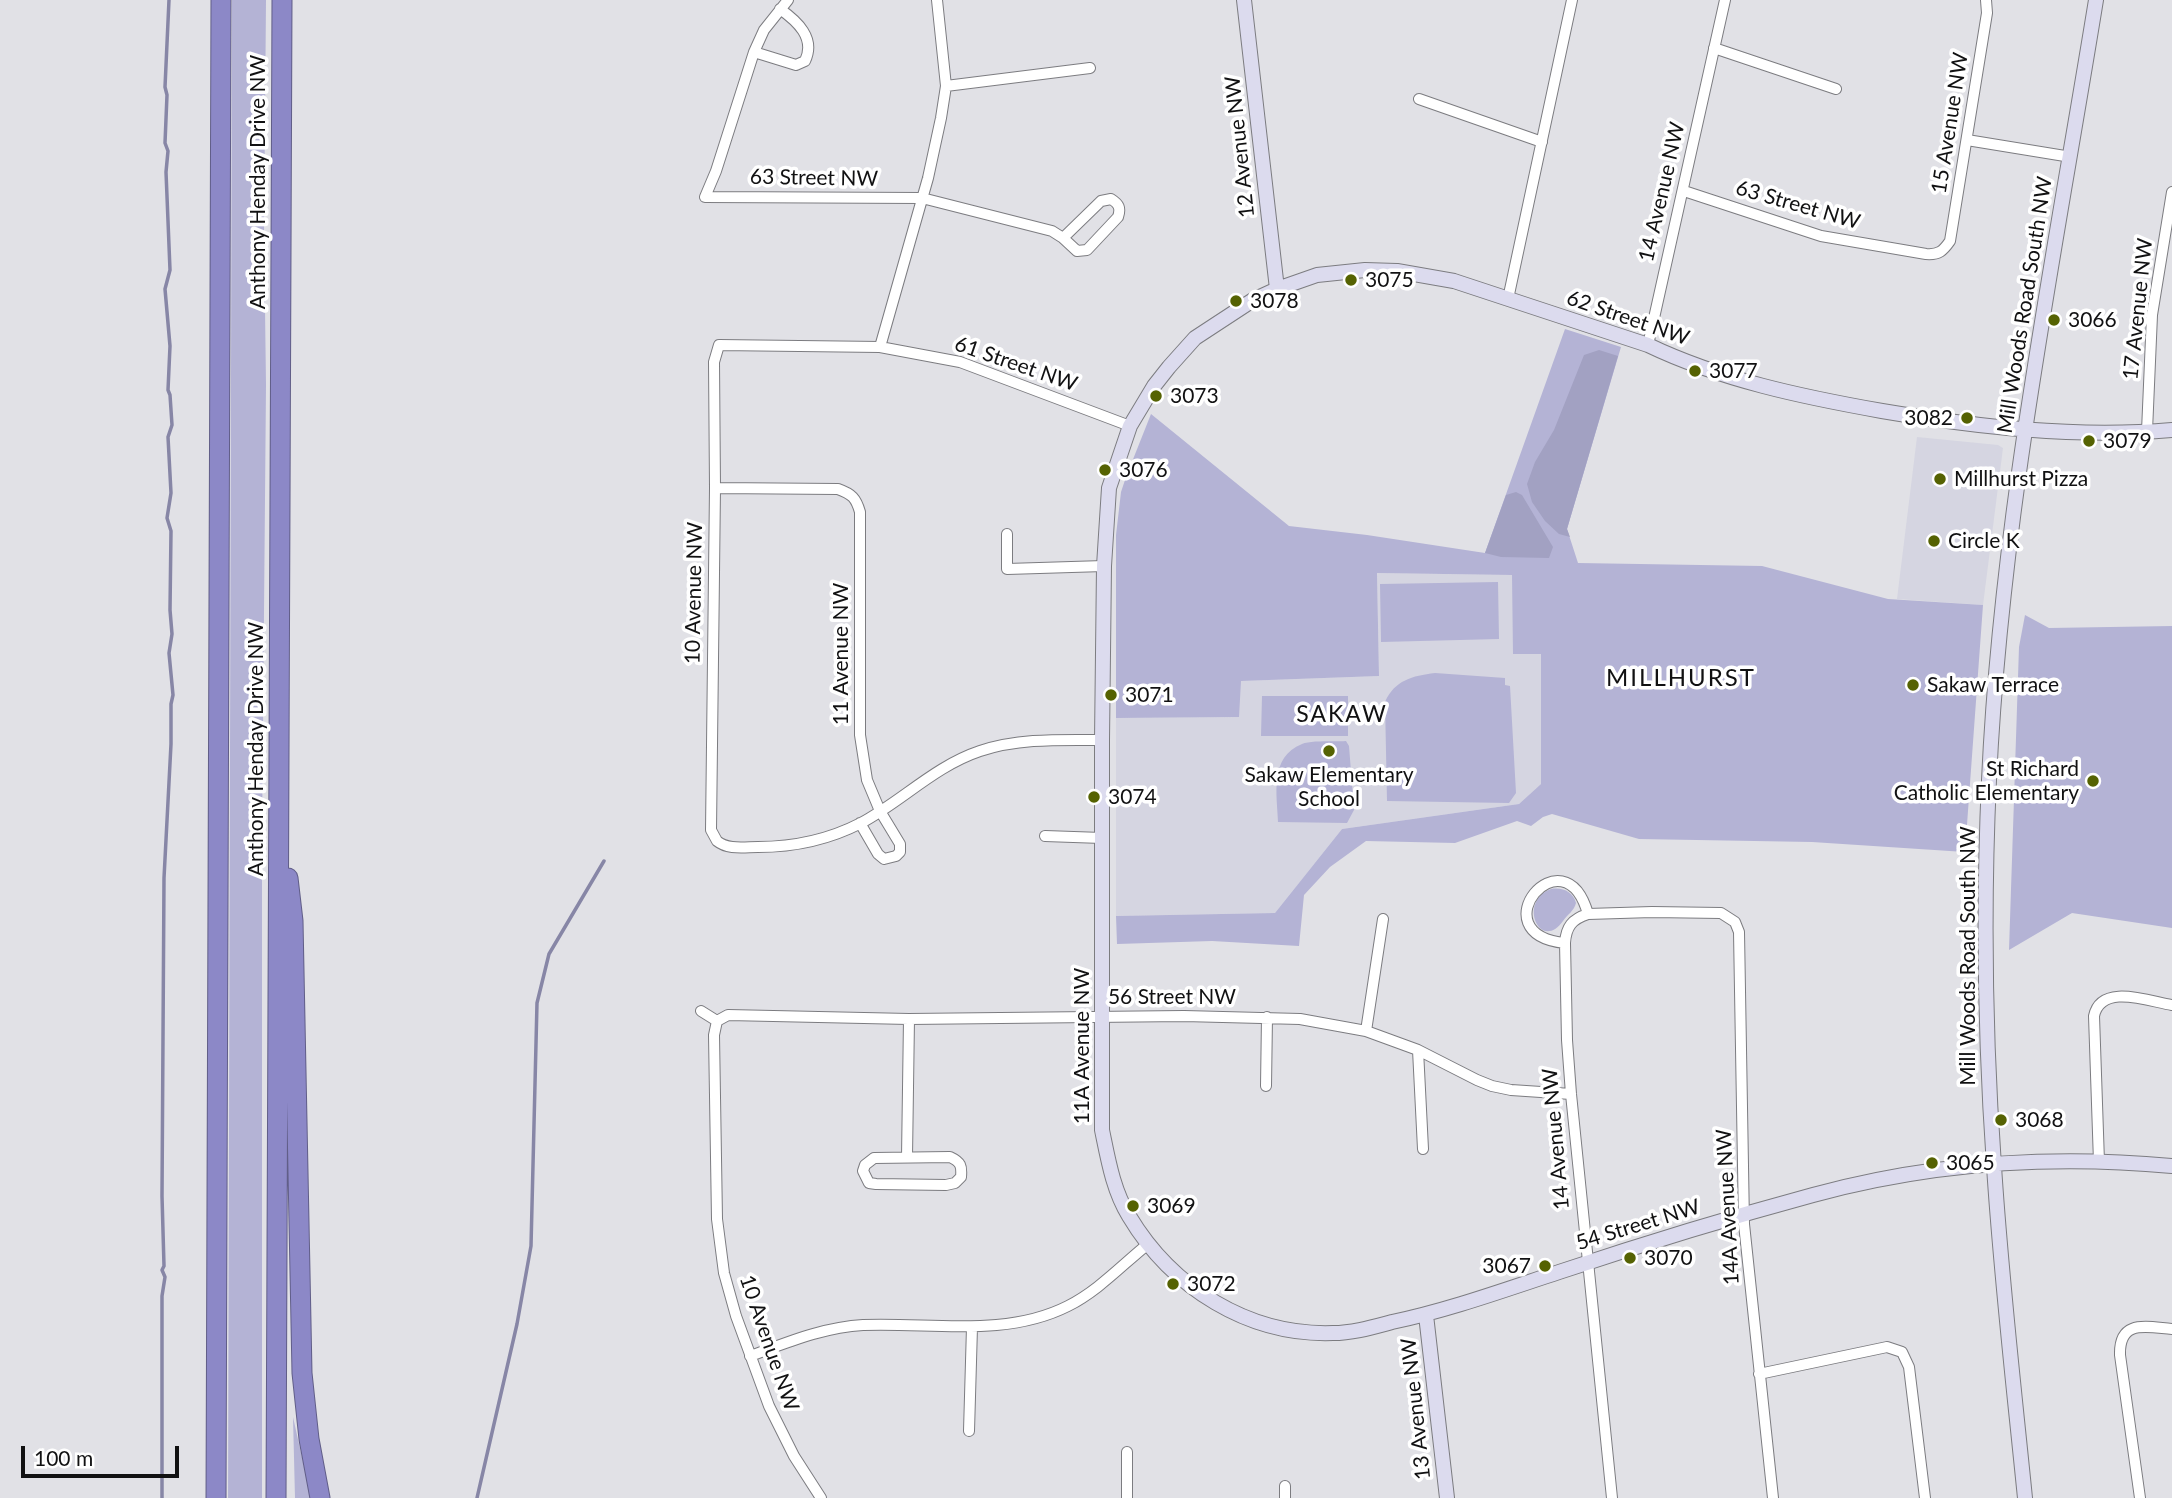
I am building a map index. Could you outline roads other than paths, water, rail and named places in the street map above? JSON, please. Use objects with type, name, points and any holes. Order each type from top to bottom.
[{"type":"highway","name":"Anthony Henday Drive NW","points":[[216,1498],[220,0]]},
{"type":"highway","name":"Anthony Henday Drive NW","points":[[276,1498],[282,0]]},
{"type":"highway","points":[[279,798],[293,920],[302,1373],[309,1439],[320,1498]]},
{"type":"highway","points":[[277,1288],[286,1337],[288,1498]]},
{"type":"highway","points":[[208,1498],[216,1414]]},
{"type":"street","points":[[880,347],[922,198],[941,118],[946,86],[937,0]]},
{"type":"street","name":"12 Avenue NW","points":[[1244,0],[1277,289]]},
{"type":"street","points":[[1508,299],[1572,0]]},
{"type":"street","name":"14 Avenue NW","points":[[1648,345],[1725,0]]},
{"type":"street","name":"15 Avenue NW","points":[[1944,251],[1950,241],[1967,141],[1987,13],[1986,0]]},
{"type":"street","name":"Mill Woods Road South NW","points":[[2025,1498],[1994,1164],[1987,1015],[1986,851],[1989,775],[2002,620],[2026,429],[2096,0]]},
{"type":"street","points":[[784,4],[803,29],[808,48],[806,61],[796,65],[754,52],[764,30],[784,4]]},
{"type":"street","points":[[1714,48],[1836,89]]},
{"type":"street","name":"63 Street NW","points":[[754,52],[705,197],[922,198]]},
{"type":"street","points":[[946,86],[1090,68]]},
{"type":"street","points":[[1419,99],[1542,142]]},
{"type":"street","points":[[1967,141],[2071,157]]},
{"type":"street","name":"63 Street NW","points":[[1684,191],[1821,236],[1926,254],[1944,251]]},
{"type":"street","name":"17 Avenue NW","points":[[2147,431],[2152,315],[2172,192]]},
{"type":"street","points":[[922,198],[1052,231],[1063,237],[1073,250],[1077,251],[1087,250],[1118,218],[1119,205],[1111,199],[1101,201],[1063,237]]},
{"type":"street","name":"62 Street NW","points":[[1130,426],[1154,386],[1195,338],[1238,309],[1277,289],[1325,274],[1365,270],[1397,271],[1454,281],[1648,345],[1672,356],[1791,393],[1854,407],[1939,421],[2077,433],[2172,430]]},
{"type":"street","name":"61 Street NW","points":[[719,345],[880,347],[960,362],[1130,426]]},
{"type":"street","name":"10 Avenue NW","points":[[719,345],[713,362],[715,488],[711,830],[717,841],[729,847],[773,847],[819,839],[860,823]]},
{"type":"street","name":"11A Avenue NW","points":[[1130,426],[1109,488],[1104,566],[1102,1130],[1111,1173],[1119,1195],[1148,1244]]},
{"type":"street","name":"11 Avenue NW","points":[[715,488],[838,489],[852,495],[857,501],[860,512],[860,735],[867,780],[880,811],[900,844],[900,852],[884,859],[878,854],[860,823]]},
{"type":"street","points":[[1007,534],[1007,569],[1104,566]]},
{"type":"street","points":[[860,823],[955,761],[982,750],[1025,740],[1102,740]]},
{"type":"street","points":[[1045,836],[1102,838]]},
{"type":"street","points":[[1554,881],[1572,885],[1578,891],[1588,914],[1572,922],[1565,938],[1546,940],[1532,931],[1526,917],[1530,897],[1545,884],[1554,881]]},
{"type":"street","name":"14A Avenue NW","points":[[1588,914],[1721,913],[1735,922],[1739,932],[1744,1215],[1773,1498]]},
{"type":"street","points":[[1366,1031],[1384,919]]},
{"type":"street","name":"14 Avenue NW","points":[[1565,938],[1571,1094],[1612,1498]]},
{"type":"street","points":[[2099,1162],[2094,1016],[2099,1002],[2118,996],[2172,1004]]},
{"type":"street","points":[[701,1011],[717,1021]]},
{"type":"street","name":"56 Street NW","points":[[717,1021],[728,1015],[909,1019],[1102,1016],[1300,1019],[1366,1031],[1418,1051],[1492,1086],[1571,1094]]},
{"type":"street","points":[[1266,1086],[1267,1017]]},
{"type":"street","points":[[907,1157],[909,1019]]},
{"type":"street","name":"10 Avenue NW","points":[[717,1021],[713,1035],[718,1232],[730,1295],[750,1356],[780,1430],[821,1498]]},
{"type":"street","points":[[1418,1051],[1423,1149]]},
{"type":"street","points":[[907,1157],[950,1157],[959,1161],[961,1177],[955,1183],[946,1185],[876,1184],[869,1183],[865,1177],[865,1165],[874,1158],[907,1157]]},
{"type":"street","name":"54 Street NW","points":[[1148,1244],[1182,1280],[1213,1303],[1256,1322],[1282,1329],[1335,1334],[1426,1315],[1744,1215],[1872,1181],[1994,1164],[2099,1162],[2172,1166]]},
{"type":"street","points":[[750,1356],[807,1336],[845,1327],[864,1325],[972,1328],[1040,1317],[1087,1296],[1148,1244]]},
{"type":"street","name":"13 Avenue NW","points":[[1426,1315],[1447,1498]]},
{"type":"street","points":[[2140,1498],[2120,1355],[2121,1341],[2126,1332],[2137,1327],[2172,1329]]},
{"type":"street","points":[[969,1431],[972,1328]]},
{"type":"street","points":[[1759,1374],[1887,1347],[1902,1352],[1909,1367],[1925,1498]]},
{"type":"street","points":[[1127,1452],[1127,1498]]},
{"type":"waterway","points":[[162,1498],[162,1296],[165,1277],[162,1270],[164,878],[173,695],[169,653],[172,634],[171,531],[167,518],[171,493],[168,437],[172,425],[168,390],[170,346],[165,289],[170,270],[166,172],[168,151],[165,143],[169,0]]},
{"type":"waterway","points":[[477,1498],[517,1324],[531,1246],[537,1003],[549,954],[604,861]]},
{"type":"place","name":"3075","points":[[1351,280]]},
{"type":"place","name":"3078","points":[[1236,301]]},
{"type":"place","name":"3066","points":[[2054,320]]},
{"type":"place","name":"3077","points":[[1695,371]]},
{"type":"place","name":"3073","points":[[1156,396]]},
{"type":"place","name":"3082","points":[[1967,418]]},
{"type":"place","name":"3079","points":[[2089,441]]},
{"type":"place","name":"3076","points":[[1105,470]]},
{"type":"place","name":"Millhurst Pizza","points":[[1940,479]]},
{"type":"place","name":"Circle K","points":[[1934,541]]},
{"type":"place","name":"Sakaw Terrace","points":[[1913,685]]},
{"type":"place","name":"3071","points":[[1111,695]]},
{"type":"place","name":"Sakaw Elementary School","points":[[1329,751]]},
{"type":"place","name":"St Richard Catholic Elementary","points":[[2093,781]]},
{"type":"place","name":"3074","points":[[1094,797]]},
{"type":"place","name":"3068","points":[[2001,1120]]},
{"type":"place","name":"3065","points":[[1932,1163]]},
{"type":"place","name":"3069","points":[[1133,1206]]},
{"type":"place","name":"3070","points":[[1630,1258]]},
{"type":"place","name":"3067","points":[[1545,1266]]},
{"type":"place","name":"3072","points":[[1173,1284]]},
{"type":"district","name":"MILLHURST","points":[[1681,678]]},
{"type":"district","name":"SAKAW","points":[[1342,715]]}]
